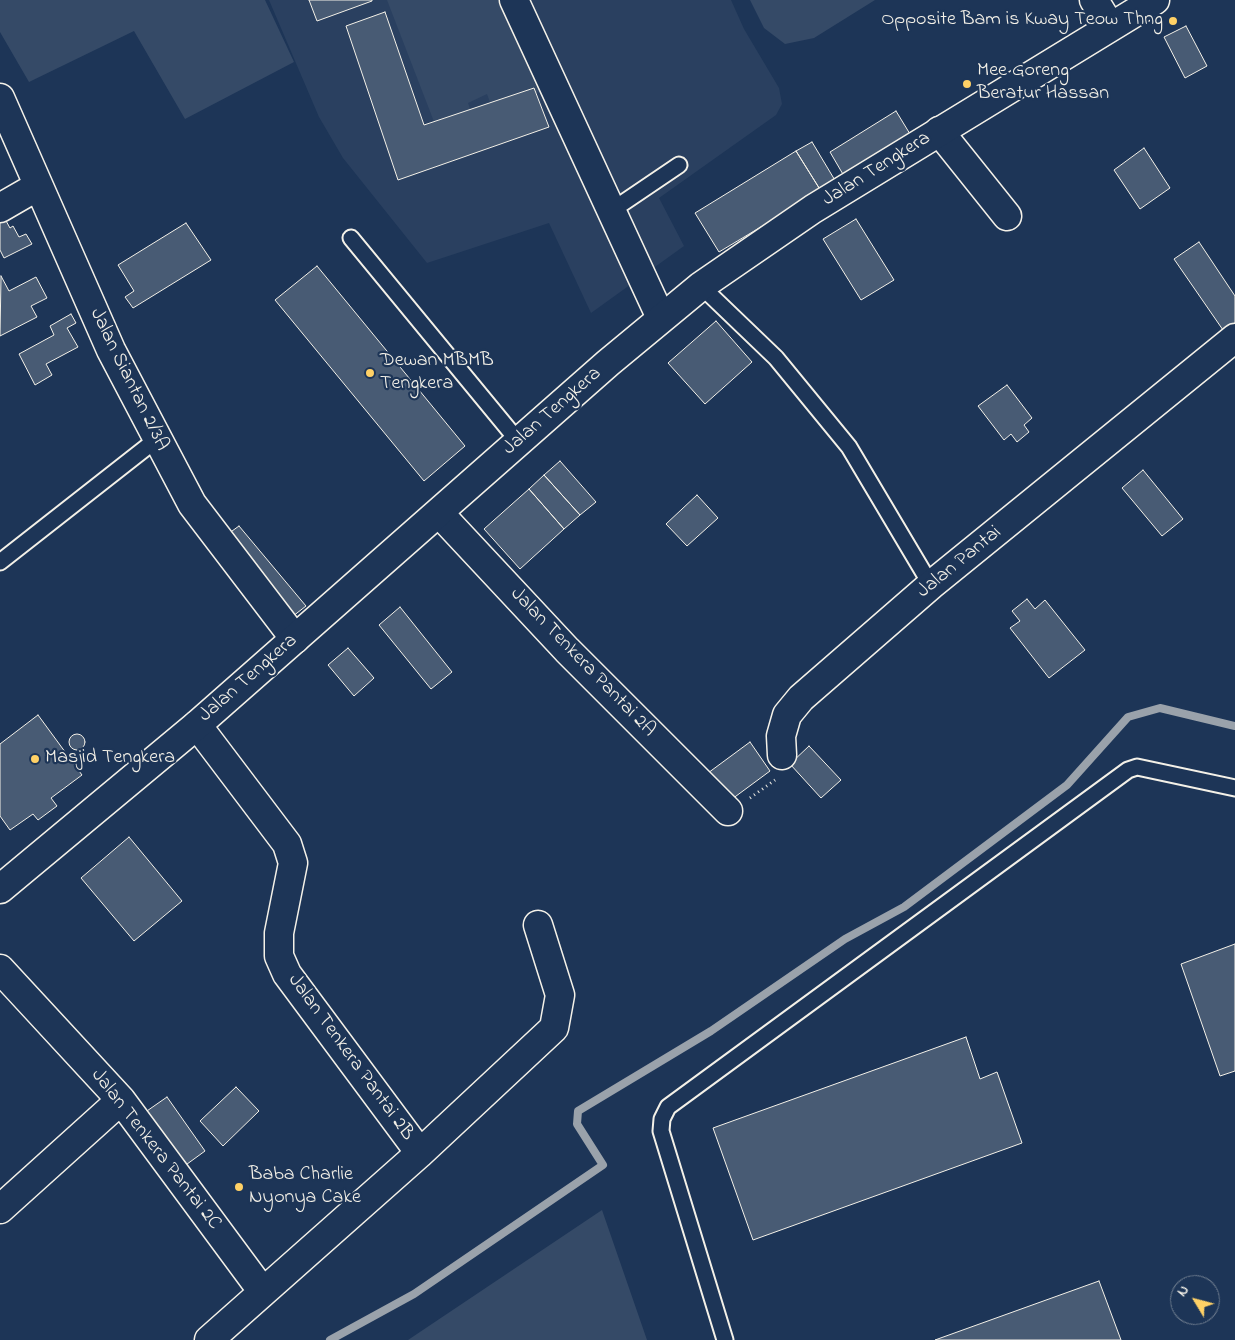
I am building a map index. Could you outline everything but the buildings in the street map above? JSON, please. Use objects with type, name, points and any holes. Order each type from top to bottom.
[{"type":"street","points":[[514,0],[661,318]]},
{"type":"street","points":[[1094,0],[1110,26]]},
{"type":"street","name":"Jalan Tengkera","points":[[0,890],[196,725],[661,318],[701,286],[750,250],[938,131],[1154,0]]},
{"type":"street","name":"Jalan Siantan 2/3A","points":[[0,98],[111,350],[192,504],[295,639]]},
{"type":"street","points":[[938,131],[1007,216]]},
{"type":"street","points":[[0,208],[38,186]]},
{"type":"street","name":"Jalan Pantai","points":[[782,755],[781,736],[787,715],[801,698],[940,578],[1235,338]]},
{"type":"street","name":"Jalan Tenkera Pantai 2A","points":[[439,513],[567,650],[728,811]]},
{"type":"street","name":"Jalan Tenkera Pantai 2B","points":[[196,725],[287,844],[293,863],[279,933],[279,956],[287,974],[420,1153]]},
{"type":"street","points":[[209,1340],[420,1153],[554,1028],[560,995],[538,925]]},
{"type":"street","name":"Jalan Tenkera Pantai 2C","points":[[0,969],[122,1100],[263,1292]]},
{"type":"street","points":[[0,1209],[122,1100]]},
{"type":"lane","points":[[611,211],[679,165]]},
{"type":"lane","points":[[351,238],[519,442]]},
{"type":"lane","points":[[701,286],[776,358],[849,447],[940,578]]},
{"type":"lane","points":[[0,562],[157,439]]},
{"type":"lane","points":[[725,1340],[661,1130],[662,1119],[668,1107],[1122,774],[1137,767],[1235,788]]},
{"type":"path","points":[[728,811],[774,782],[782,768],[782,755]]},
{"type":"shaded area","points":[[0,0],[265,0],[294,62],[185,119],[134,31],[29,82],[0,32]]},
{"type":"shaded area","points":[[269,0],[731,0],[744,29],[779,88],[782,104],[776,115],[659,198],[684,246],[591,313],[549,223],[427,263],[343,158],[319,117]]},
{"type":"shaded area","points":[[387,0],[498,0],[539,92],[493,110],[487,94],[468,103],[474,120],[438,132]]},
{"type":"shaded area","points":[[750,0],[875,0],[814,38],[785,44],[764,28]]},
{"type":"shaded area","points":[[602,1210],[647,1340],[408,1340]]},
{"type":"waterway","points":[[330,1340],[414,1294],[603,1165],[577,1124],[578,1111],[711,1031],[845,939],[904,907],[1067,785],[1128,717],[1160,708],[1235,726]]},
{"type":"place","name":"Opposite Bam is Kway Teow Thng","points":[[1173,21]]},
{"type":"place","name":"Mee Goreng Beratur Hassan","points":[[967,84]]},
{"type":"place","name":"Dewan MBMB Tengkera","points":[[370,373]]},
{"type":"place","name":"Masjid Tengkera","points":[[35,759]]},
{"type":"place","name":"Baba Charlie Nyonya Cake","points":[[239,1187]]}]
